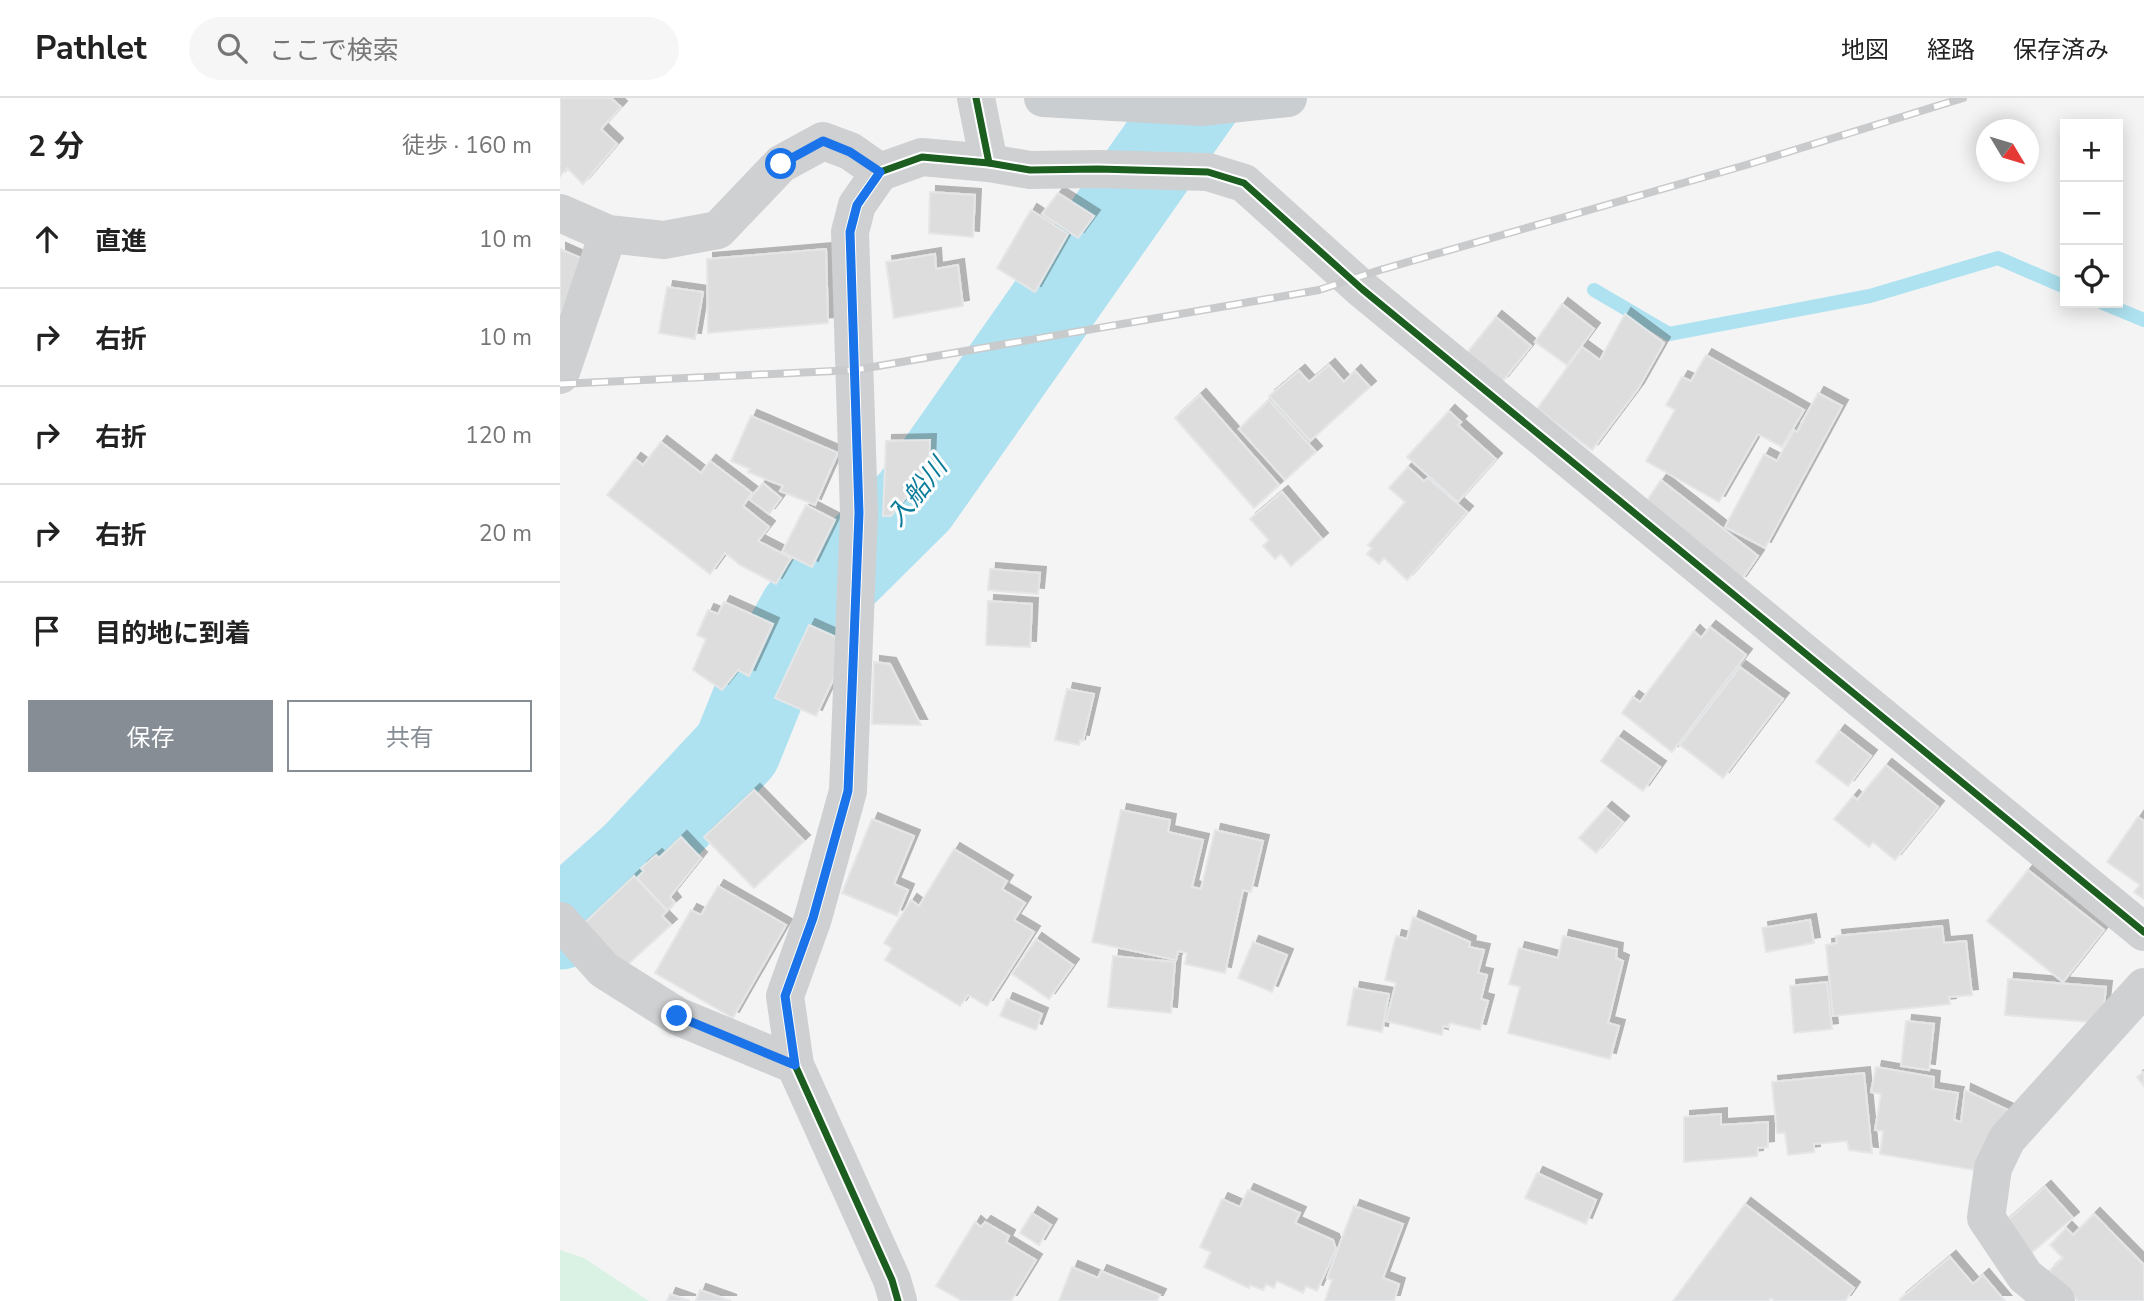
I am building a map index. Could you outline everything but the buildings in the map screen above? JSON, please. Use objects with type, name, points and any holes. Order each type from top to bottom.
[{"type":"main road","points":[[1043,98],[1201,107],[1288,98]]},
{"type":"street","points":[[976,98],[989,163]]},
{"type":"street","points":[[560,213],[608,234],[664,240],[718,230],[781,164],[823,141],[850,152],[880,172]]},
{"type":"street","points":[[898,1301],[892,1280],[795,1065],[785,996],[813,918],[848,791],[859,513],[850,232],[857,205],[880,172],[922,156],[1030,170],[1208,172],[1244,183],[1373,298],[2144,932]]},
{"type":"street","points":[[560,375],[608,234]]},
{"type":"street","points":[[560,921],[604,970],[677,1016],[795,1065]]},
{"type":"street","points":[[2056,1301],[2025,1276],[1986,1218],[1993,1168],[2007,1139],[2144,987]]},
{"type":"green space","points":[[560,1250],[584,1258],[649,1301],[560,1301]]},
{"type":"waterway","name":"入船川","points":[[560,925],[636,857],[737,749],[762,687],[803,612],[915,501],[1198,98]]},
{"type":"waterway","points":[[1594,290],[1669,334],[1870,296],[1998,258],[2060,285]]},
{"type":"waterway","points":[[2115,308],[2144,320]]},
{"type":"railway","points":[[560,384],[855,370],[1319,290],[1746,165],[1963,98]]},
{"type":"cycle path","points":[[976,98],[989,163],[1030,170],[1208,172],[1244,183],[1362,289],[2144,932]]},
{"type":"cycle path","points":[[898,1301],[892,1280],[795,1065],[785,996],[813,918],[848,791],[859,513],[850,232],[857,205],[880,172],[922,157],[989,163]]},
{"type":"route","points":[[677,1016],[795,1065],[785,996],[813,918],[848,791],[859,513],[850,232],[857,205],[880,172],[850,152],[823,141],[781,164]]}]
